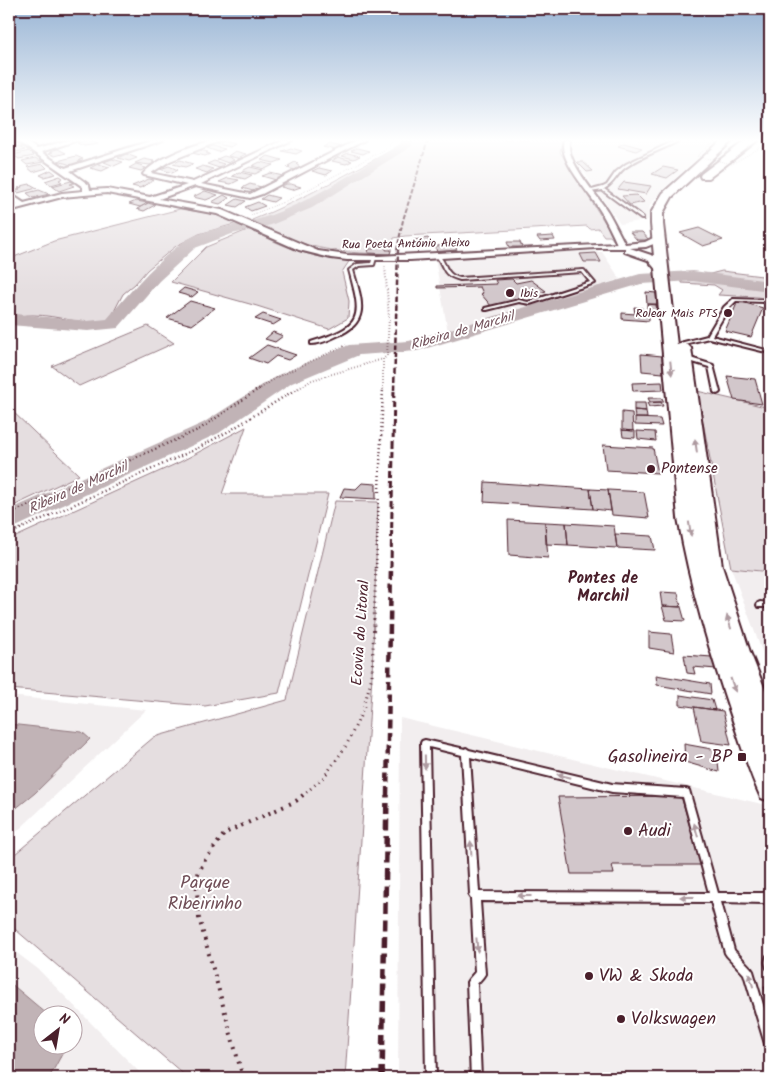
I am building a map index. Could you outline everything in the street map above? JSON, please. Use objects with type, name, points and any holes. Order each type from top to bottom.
[{"type":"main road","points":[[671,191],[661,202],[657,213],[658,239],[683,351],[712,566],[738,652],[770,733]]},
{"type":"main road","points":[[683,191],[671,204],[669,213],[668,278],[688,518],[695,561],[727,668],[770,789]]},
{"type":"street","name":"Rua Poeta António Aleixo","points":[[9,209],[80,191]]},
{"type":"street","name":"Rua Poeta António Aleixo","points":[[103,191],[143,198],[167,199],[179,205],[219,212],[255,227],[279,240],[331,256],[378,258],[438,256],[622,244],[650,245],[658,239]]},
{"type":"street","points":[[167,199],[174,191]]},
{"type":"street","points":[[143,198],[167,199],[188,191]]},
{"type":"street","points":[[216,191],[243,196],[255,196],[265,191]]},
{"type":"street","points":[[590,191],[604,211],[622,244]]},
{"type":"street","points":[[9,195],[22,205]]},
{"type":"street","points":[[604,211],[634,245]]},
{"type":"street","name":"Rua Poeta António Aleixo","points":[[576,248],[613,248],[636,252],[651,258],[668,278]]},
{"type":"lane","points":[[605,191],[642,218]]},
{"type":"lane","points":[[438,256],[446,274],[460,279],[583,271],[593,283],[528,303],[519,301],[488,309]]},
{"type":"lane","points":[[313,343],[345,332],[356,324],[360,315],[351,270],[358,265],[373,264],[378,258]]},
{"type":"lane","points":[[683,351],[709,337],[726,308],[734,300],[765,301]]},
{"type":"lane","points":[[709,337],[770,352]]},
{"type":"lane","points":[[683,351],[711,366],[717,392]]},
{"type":"lane","points":[[760,605],[770,605]]},
{"type":"lane","points":[[431,1078],[425,742],[612,788],[686,793],[730,953],[748,971],[770,1044]]},
{"type":"lane","points":[[466,752],[480,974],[472,982],[476,1078]]},
{"type":"lane","points":[[474,896],[764,898],[770,895]]},
{"type":"lane","points":[[770,959],[770,965]]},
{"type":"path","points":[[242,221],[308,191]]},
{"type":"path","points":[[9,534],[194,450],[231,430],[312,380],[358,365],[383,360],[387,356],[389,317],[385,285],[386,273],[378,258]]},
{"type":"path","points":[[9,514],[200,429],[277,377],[346,345]]},
{"type":"path","name":"Ecovia do Litoral","points":[[242,1078],[199,918],[196,878],[205,860],[225,833],[296,801],[324,776],[346,746],[363,710],[372,676],[383,360]]},
{"type":"shaded area","points":[[597,191],[662,191],[650,205],[648,220],[620,224]]},
{"type":"shaded area","points":[[585,251],[602,252],[620,279],[448,332],[435,259]]},
{"type":"shaded area","points":[[731,568],[770,573],[770,673]]},
{"type":"shaded area","points":[[9,696],[146,710],[9,839]]},
{"type":"shaded area","points":[[400,718],[766,805],[770,816],[770,1078],[398,1078]]},
{"type":"shaded area","points":[[9,724],[82,732],[90,739],[35,793],[9,814]]},
{"type":"shaded area","points":[[9,947],[38,969],[72,1004],[32,1004],[32,1054],[82,1054],[82,1014],[145,1078],[9,1078]]},
{"type":"shaded area","points":[[9,982],[35,1004],[32,1004],[32,1054],[62,1054],[49,1078],[9,1078]]},
{"type":"green space","points":[[314,191],[585,191],[616,240],[615,242],[610,236],[604,236],[598,228],[590,229],[587,226],[405,236],[394,238],[390,254],[351,252],[318,248],[270,230],[252,220]]},
{"type":"green space","points":[[180,209],[213,214],[238,223],[199,234],[176,246],[147,270],[123,294],[109,321],[89,322],[33,315],[9,317],[9,259],[54,241]]},
{"type":"green space","points":[[250,229],[298,251],[324,258],[350,260],[342,272],[349,301],[348,318],[329,329],[257,306],[171,282],[206,247]]},
{"type":"green space","points":[[722,271],[770,277],[770,299],[718,295],[722,290],[714,285],[682,283],[682,273],[706,275]]},
{"type":"green space","points":[[148,326],[174,343],[79,386],[52,366]]},
{"type":"green space","points":[[697,391],[770,408],[770,572],[731,568]]},
{"type":"green space","points":[[9,408],[79,475],[9,508]]},
{"type":"green space","points":[[246,427],[222,494],[328,494],[279,693],[205,706],[9,689],[9,540],[180,462]]},
{"type":"green space","name":"Parque Ribeirinho","points":[[335,501],[378,502],[372,676],[345,1078],[188,1078],[9,924],[9,859],[154,737],[287,700]]},
{"type":"building","points":[[41,191],[49,194],[33,198],[27,193]]},
{"type":"building","points":[[205,191],[218,195],[206,200],[193,197]]},
{"type":"building","points":[[628,191],[648,191],[646,194]]},
{"type":"building","points":[[224,195],[229,198],[220,204],[212,202]]},
{"type":"building","points":[[267,195],[279,198],[273,202],[261,199]]},
{"type":"building","points":[[637,195],[644,202],[630,205],[622,196]]},
{"type":"building","points":[[237,199],[246,201],[237,207],[228,205]]},
{"type":"building","points":[[136,201],[148,203],[140,207],[129,204]]},
{"type":"building","points":[[258,202],[265,206],[251,211],[245,207]]},
{"type":"building","points":[[148,203],[155,205],[144,211],[137,209]]},
{"type":"building","points":[[699,228],[723,240],[703,246],[680,233]]},
{"type":"building","points":[[630,232],[642,232],[649,240],[637,240]]},
{"type":"building","points":[[553,236],[555,240],[540,241],[537,237]]},
{"type":"building","points":[[428,238],[431,244],[415,245],[413,240]]},
{"type":"building","points":[[507,242],[520,242],[522,247],[509,247]]},
{"type":"building","points":[[455,245],[457,250],[437,252],[435,246]]},
{"type":"building","points":[[375,246],[386,247],[386,250],[391,250],[390,254],[368,253],[369,249],[374,249]]},
{"type":"building","points":[[596,253],[601,262],[584,262],[580,254]]},
{"type":"building","name":"Ibis","points":[[512,279],[516,283],[531,280],[546,291],[492,307],[481,294],[483,293],[480,287],[437,288],[437,286],[497,284],[495,280]]},
{"type":"building","points":[[184,288],[198,292],[192,297],[178,293]]},
{"type":"building","points":[[646,292],[656,293],[657,305],[647,304]]},
{"type":"building","points":[[190,301],[215,308],[192,325],[167,318]]},
{"type":"building","points":[[738,301],[763,308],[751,337],[725,331]]},
{"type":"building","points":[[647,304],[656,304],[657,313],[647,312]]},
{"type":"building","points":[[634,307],[642,308],[643,315],[635,314]]},
{"type":"building","points":[[622,313],[649,315],[649,321],[622,319]]},
{"type":"building","points":[[263,314],[281,320],[273,325],[255,319]]},
{"type":"building","points":[[273,332],[283,336],[275,342],[265,339]]},
{"type":"building","points":[[267,345],[296,355],[288,360],[276,356],[266,364],[249,358]]},
{"type":"building","points":[[641,354],[662,356],[663,373],[642,371]]},
{"type":"building","points":[[727,376],[755,379],[762,404],[734,400]]},
{"type":"building","points":[[662,382],[663,390],[633,391],[632,383]]},
{"type":"building","points":[[648,398],[662,398],[664,402],[650,402]]},
{"type":"building","points":[[661,402],[663,406],[649,407],[647,403]]},
{"type":"building","points":[[634,403],[645,403],[646,411],[634,410]]},
{"type":"building","points":[[634,410],[646,411],[647,418],[635,418]]},
{"type":"building","points":[[622,412],[632,413],[633,431],[622,430]]},
{"type":"building","points":[[635,418],[660,419],[662,426],[635,425]]},
{"type":"building","points":[[622,430],[635,431],[635,438],[623,437]]},
{"type":"building","points":[[637,431],[655,432],[656,441],[638,439]]},
{"type":"building","points":[[603,445],[653,448],[658,473],[606,470]]},
{"type":"building","points":[[485,482],[590,489],[593,509],[484,502]]},
{"type":"building","points":[[362,483],[376,484],[376,499],[340,497],[344,488],[356,489]]},
{"type":"building","points":[[590,489],[608,490],[611,511],[593,509]]},
{"type":"building","points":[[608,490],[644,492],[649,518],[612,515]]},
{"type":"building","points":[[508,520],[545,522],[548,558],[509,555]]},
{"type":"building","points":[[545,522],[566,523],[568,545],[546,544]]},
{"type":"building","points":[[566,523],[614,526],[617,548],[568,545]]},
{"type":"building","points":[[615,534],[652,536],[655,550],[617,548]]},
{"type":"building","points":[[660,592],[678,593],[681,607],[662,606]]},
{"type":"building","points":[[662,606],[681,607],[685,621],[666,620]]},
{"type":"building","points":[[649,632],[671,634],[674,652],[649,648]]},
{"type":"building","points":[[684,655],[712,657],[716,669],[693,667],[695,674],[687,673]]},
{"type":"building","points":[[656,675],[710,684],[711,694],[657,685]]},
{"type":"building","points":[[680,695],[712,700],[715,710],[680,705]]},
{"type":"building","points":[[694,707],[723,711],[731,745],[701,741]]},
{"type":"building","points":[[684,744],[717,750],[719,772],[685,762]]},
{"type":"building","name":"Audi","points":[[681,796],[701,865],[612,865],[614,874],[571,874],[558,797]]},
{"type":"building","points":[[764,987],[770,987],[770,1007]]},
{"type":"waterway","points":[[9,320],[88,326],[112,324],[153,277],[189,245],[228,230],[266,222],[307,205],[331,191]]},
{"type":"waterway","name":"Ribeira de Marchil","points":[[9,520],[211,428],[285,379],[356,349],[410,347],[640,279],[693,276],[770,286]]},
{"type":"railway","points":[[397,250],[403,220],[412,191]]},
{"type":"railway","points":[[394,390],[398,249]]},
{"type":"railway","points":[[391,568],[394,388]]},
{"type":"railway","points":[[387,796],[391,567]]},
{"type":"railway","points":[[382,1078],[387,795]]},
{"type":"place","name":"Ibis","points":[[510,293]]},
{"type":"place","name":"Rolear Mais PTS","points":[[728,313]]},
{"type":"place","name":"Pontense","points":[[651,469]]},
{"type":"place","name":"Gasolineira - BP","points":[[742,757]]},
{"type":"place","name":"Audi","points":[[628,831]]},
{"type":"place","name":"VW & Skoda","points":[[589,976]]},
{"type":"place","name":"Volkswagen","points":[[621,1019]]},
{"type":"district","name":"Pontes de Marchil","points":[[603,587]]}]
